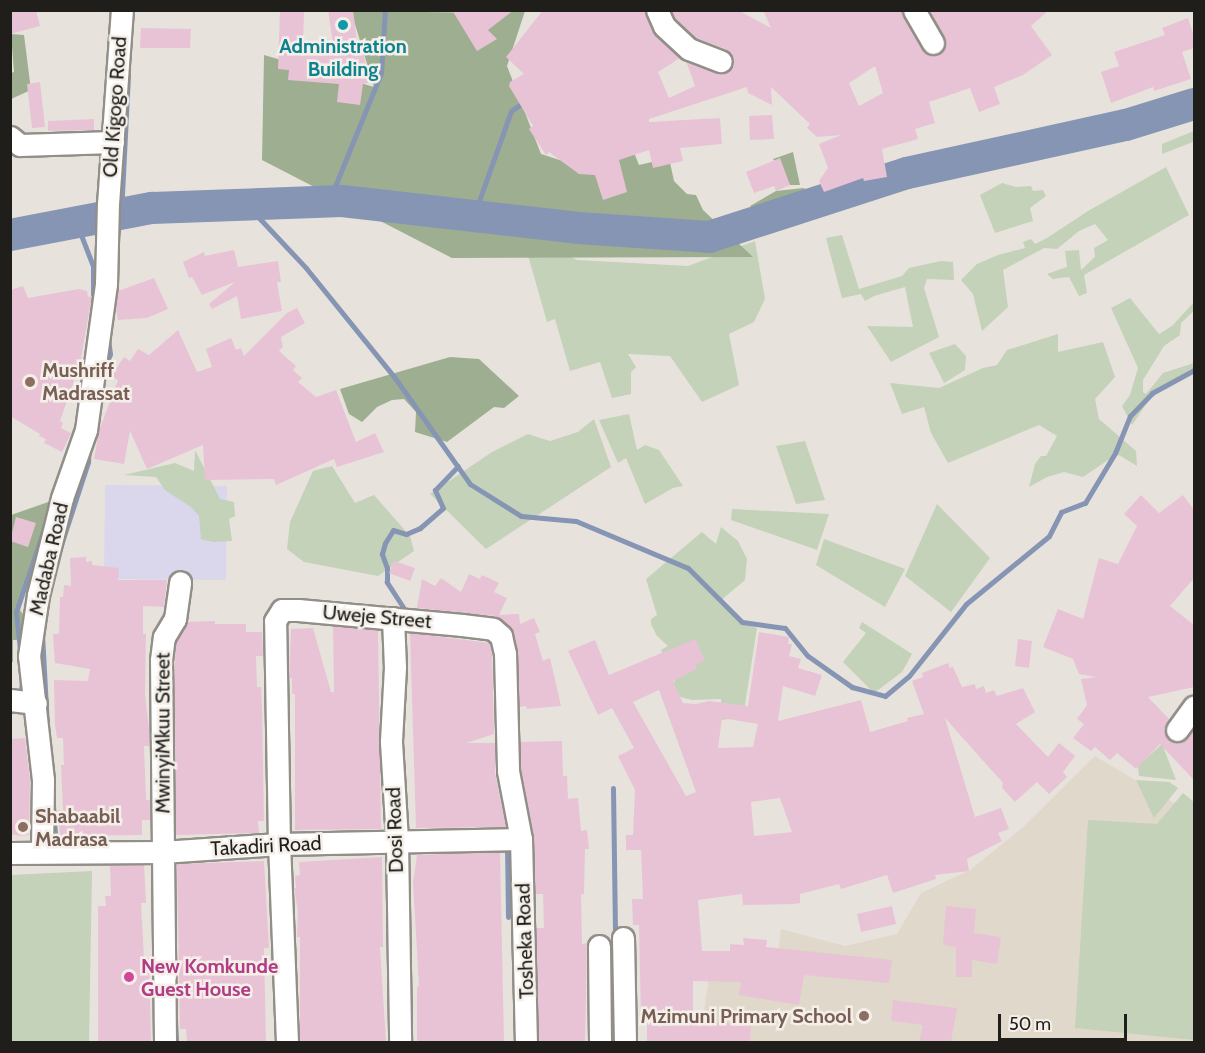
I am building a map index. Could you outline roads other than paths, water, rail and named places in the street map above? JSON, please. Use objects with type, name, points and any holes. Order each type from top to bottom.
[{"type":"street","name":"Old Kigogo Road","points":[[106,270],[108,204],[122,10]]},
{"type":"street","points":[[657,10],[664,26],[689,49],[721,61]]},
{"type":"street","points":[[914,10],[933,43]]},
{"type":"street","points":[[10,137],[20,145],[112,142]]},
{"type":"street","name":"Madaba Road","points":[[42,852],[43,780],[29,656],[38,594],[62,498],[86,429],[106,270]]},
{"type":"street","name":"MwinyiMkuu Street","points":[[165,1042],[161,660],[164,637],[175,619],[180,582]]},
{"type":"street","name":"Uweje Street","points":[[279,843],[275,621],[282,610],[393,618],[493,629],[501,636],[505,653],[508,771],[521,839]]},
{"type":"street","name":"Dosi Road","points":[[393,618],[395,667],[391,742],[397,841],[400,1042]]},
{"type":"street","points":[[10,700],[36,703]]},
{"type":"street","points":[[1177,730],[1194,707]]},
{"type":"street","name":"Takadiri Road","points":[[10,853],[162,852],[279,843],[521,839]]},
{"type":"street","name":"Tosheka Road","points":[[521,839],[526,1042]]},
{"type":"street","points":[[279,843],[287,1042]]},
{"type":"street","points":[[623,938],[626,1042]]},
{"type":"street","points":[[599,945],[600,1042]]},
{"type":"street","points":[[600,1020],[625,1021]]},
{"type":"waterway","points":[[329,201],[381,73],[385,10]]},
{"type":"waterway","points":[[117,236],[121,214],[128,75]]},
{"type":"waterway","points":[[474,215],[511,111],[524,102]]},
{"type":"waterway","points":[[10,235],[152,208],[342,201],[578,228],[709,237],[907,173],[1126,125],[1194,104]]},
{"type":"waterway","points":[[246,204],[306,268],[395,378],[470,484],[521,516],[576,521],[688,568],[742,622],[785,628],[808,656],[852,687],[885,696],[909,676],[966,604],[1049,536],[1061,512],[1085,503],[1115,453],[1130,416],[1152,393],[1194,370]]},
{"type":"waterway","points":[[76,222],[93,266],[93,306]]},
{"type":"waterway","points":[[103,375],[110,354],[108,337]]},
{"type":"waterway","points":[[57,557],[88,462],[89,449]]},
{"type":"waterway","points":[[403,607],[387,582],[387,568],[382,554],[385,543],[393,530],[406,534],[420,528],[443,508],[435,490],[458,466]]},
{"type":"waterway","points":[[20,650],[16,612],[45,526]]},
{"type":"waterway","points":[[42,634],[47,726]]},
{"type":"waterway","points":[[21,693],[22,677]]},
{"type":"waterway","points":[[613,788],[615,939]]},
{"type":"waterway","points":[[53,805],[55,834]]},
{"type":"waterway","points":[[507,844],[508,917]]},
{"type":"waterway","points":[[175,1020],[176,1042]]},
{"type":"place","name":"Administration Building","points":[[343,25]]},
{"type":"place","name":"Mushriff Madrassat","points":[[30,382]]},
{"type":"place","name":"Shabaabil Madrasa","points":[[23,827]]},
{"type":"place","name":"New Komkunde Guest House","points":[[129,977]]},
{"type":"place","name":"Mzimuni Primary School","points":[[864,1016]]}]
